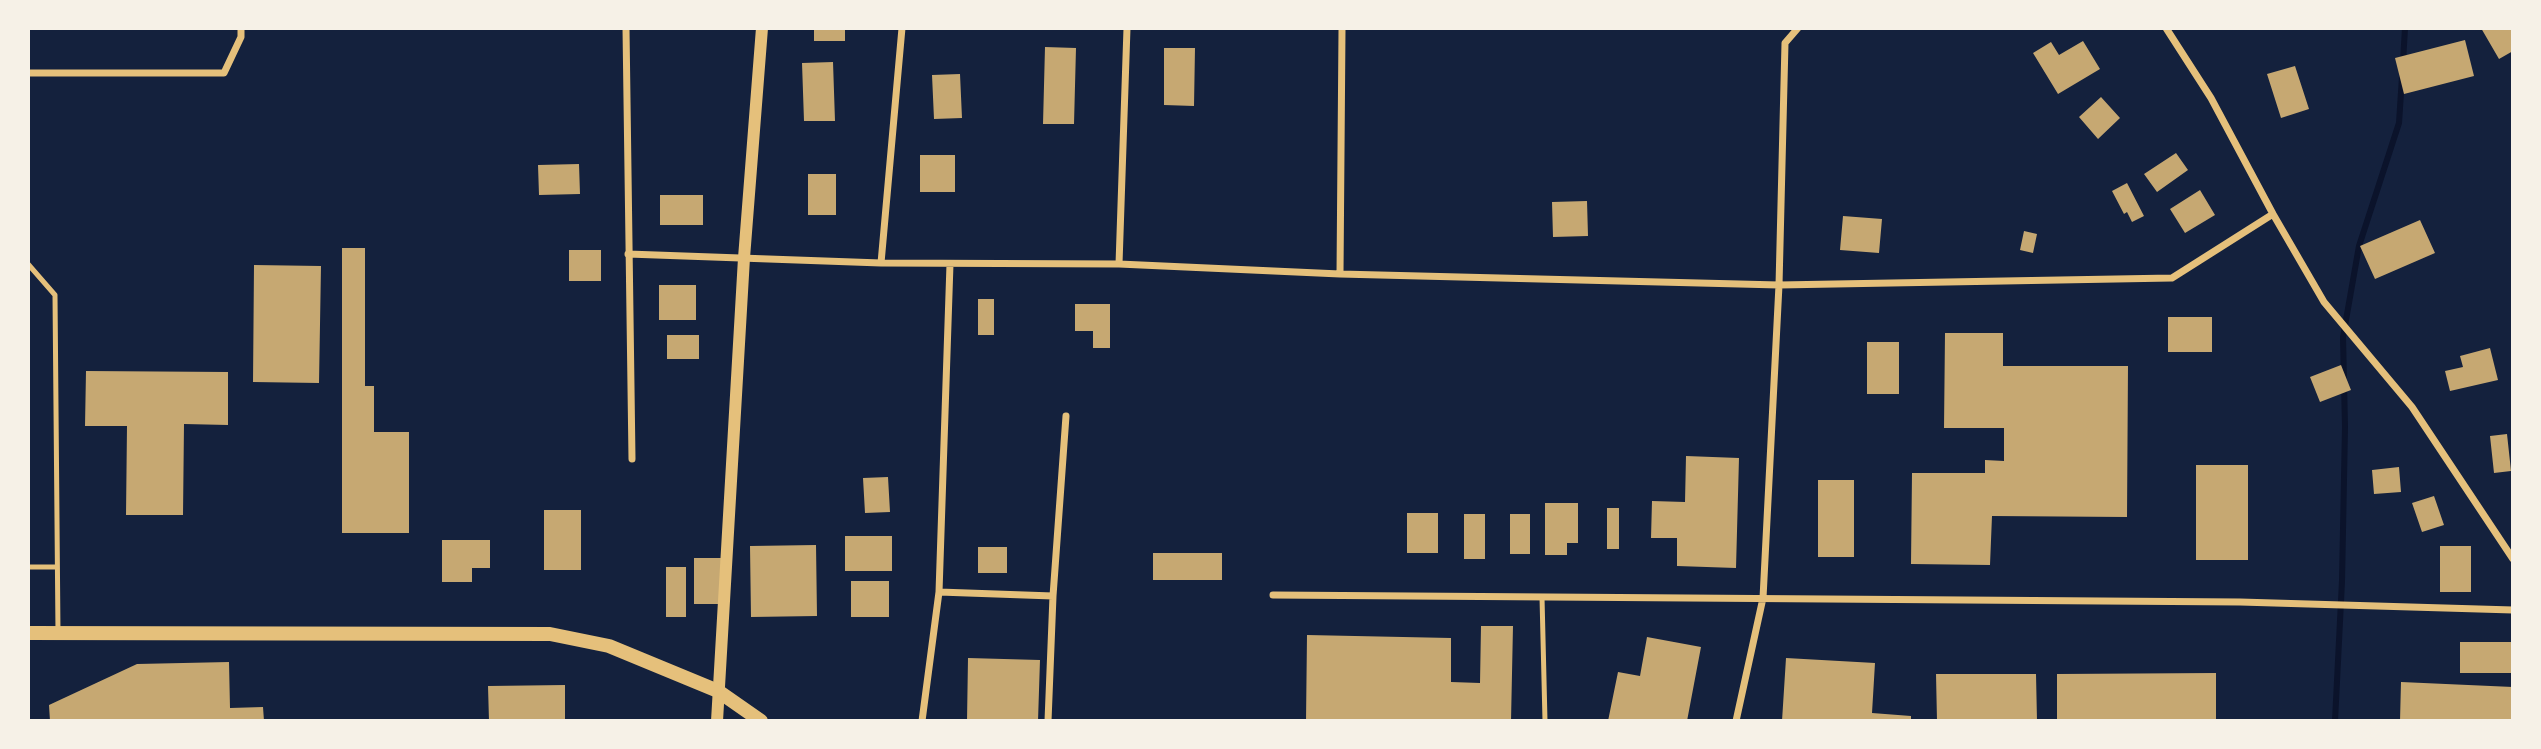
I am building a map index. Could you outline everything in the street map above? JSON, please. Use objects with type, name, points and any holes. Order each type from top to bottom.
[{"type":"main road","points":[[28,633],[550,634],[610,646],[718,691],[761,721]]},
{"type":"street","points":[[625,28],[632,459]]},
{"type":"street","points":[[717,721],[744,258],[762,28]]},
{"type":"street","points":[[881,263],[902,28]]},
{"type":"street","points":[[1119,264],[1127,28]]},
{"type":"street","points":[[1736,721],[1763,598],[1779,285],[1785,43],[1798,28]]},
{"type":"street","points":[[2165,28],[2211,99],[2324,303],[2412,407],[2513,559]]},
{"type":"street","points":[[1340,274],[1342,30]]},
{"type":"street","points":[[28,73],[224,73],[241,32]]},
{"type":"street","points":[[628,254],[881,263],[1119,264],[1340,274],[1779,285],[2172,278],[2273,214]]},
{"type":"street","points":[[922,721],[940,592],[950,264]]},
{"type":"street","points":[[1048,721],[1053,596],[1066,416]]},
{"type":"street","points":[[940,592],[1053,596]]},
{"type":"street","points":[[1273,595],[2240,602],[2513,610]]},
{"type":"lane","points":[[28,264],[55,295],[58,633]]},
{"type":"lane","points":[[28,566],[57,567]]},
{"type":"lane","points":[[1542,597],[1545,721]]},
{"type":"building","points":[[814,28],[845,28],[845,41],[814,41]]},
{"type":"building","points":[[2481,28],[2513,28],[2513,51],[2499,59]]},
{"type":"building","points":[[2465,40],[2474,76],[2404,94],[2395,58]]},
{"type":"building","points":[[2083,41],[2100,69],[2058,94],[2033,53],[2051,42],[2059,55]]},
{"type":"building","points":[[1045,47],[1076,48],[1074,124],[1043,124]]},
{"type":"building","points":[[1164,48],[1195,48],[1194,106],[1164,105]]},
{"type":"building","points":[[833,62],[835,121],[804,121],[802,63]]},
{"type":"building","points":[[2295,66],[2309,109],[2281,118],[2267,74]]},
{"type":"building","points":[[960,74],[962,118],[934,119],[932,75]]},
{"type":"building","points":[[2101,97],[2120,118],[2098,139],[2079,117]]},
{"type":"building","points":[[2176,153],[2188,170],[2157,192],[2144,174]]},
{"type":"building","points":[[920,155],[955,155],[955,192],[920,192]]},
{"type":"building","points":[[579,164],[580,194],[539,195],[538,165]]},
{"type":"building","points":[[808,174],[836,174],[836,215],[808,215]]},
{"type":"building","points":[[2127,183],[2144,216],[2132,222],[2127,212],[2124,214],[2112,191]]},
{"type":"building","points":[[2200,190],[2215,215],[2185,233],[2170,209]]},
{"type":"building","points":[[660,195],[703,195],[703,225],[660,225]]},
{"type":"building","points":[[1587,201],[1588,236],[1553,237],[1552,202]]},
{"type":"building","points":[[1843,216],[1882,219],[1879,253],[1840,250]]},
{"type":"building","points":[[2420,220],[2435,253],[2375,279],[2360,246]]},
{"type":"building","points":[[2024,231],[2037,234],[2033,253],[2020,250]]},
{"type":"building","points":[[342,248],[365,248],[365,386],[374,386],[374,432],[409,432],[409,533],[342,533]]},
{"type":"building","points":[[569,250],[601,250],[601,281],[569,281]]},
{"type":"building","points":[[254,265],[321,266],[319,383],[253,382]]},
{"type":"building","points":[[659,285],[696,285],[696,320],[659,320]]},
{"type":"building","points":[[978,299],[994,299],[994,335],[978,335]]},
{"type":"building","points":[[1075,304],[1110,304],[1110,348],[1093,348],[1093,331],[1075,331]]},
{"type":"building","points":[[2168,317],[2212,317],[2212,352],[2168,352]]},
{"type":"building","points":[[1945,333],[2003,333],[2003,366],[2128,366],[2127,517],[1992,516],[1990,565],[1911,564],[1912,473],[1985,473],[1985,460],[2004,461],[2004,428],[1944,428]]},
{"type":"building","points":[[667,335],[699,335],[699,359],[667,359]]},
{"type":"building","points":[[1867,342],[1899,342],[1899,394],[1867,394]]},
{"type":"building","points":[[2490,348],[2498,380],[2450,391],[2445,371],[2463,367],[2460,356]]},
{"type":"building","points":[[2341,365],[2351,390],[2320,402],[2310,377]]},
{"type":"building","points":[[86,371],[228,372],[228,425],[184,424],[183,515],[126,515],[127,426],[85,426]]},
{"type":"building","points":[[2507,434],[2511,471],[2494,473],[2490,436]]},
{"type":"building","points":[[1686,456],[1739,458],[1736,568],[1677,566],[1677,538],[1651,538],[1652,501],[1685,502]]},
{"type":"building","points":[[2196,465],[2248,465],[2248,560],[2196,560]]},
{"type":"building","points":[[2399,467],[2401,492],[2374,494],[2372,470]]},
{"type":"building","points":[[888,477],[890,512],[865,513],[863,478]]},
{"type":"building","points":[[1818,480],[1854,480],[1854,557],[1818,557]]},
{"type":"building","points":[[2434,496],[2444,525],[2422,532],[2412,503]]},
{"type":"building","points":[[1545,503],[1578,503],[1578,543],[1567,543],[1567,555],[1545,555]]},
{"type":"building","points":[[1607,508],[1619,508],[1619,549],[1607,549]]},
{"type":"building","points":[[544,510],[581,510],[581,570],[544,570]]},
{"type":"building","points":[[1407,513],[1438,513],[1438,553],[1407,553]]},
{"type":"building","points":[[1464,514],[1485,514],[1485,559],[1464,559]]},
{"type":"building","points":[[1510,514],[1530,514],[1530,554],[1510,554]]},
{"type":"building","points":[[845,536],[892,536],[892,571],[845,571]]},
{"type":"building","points":[[442,540],[490,540],[490,568],[472,568],[472,582],[442,582]]},
{"type":"building","points":[[816,545],[817,616],[751,617],[750,546]]},
{"type":"building","points":[[2440,546],[2471,546],[2471,592],[2440,592]]},
{"type":"building","points":[[978,547],[1007,547],[1007,573],[978,573]]},
{"type":"building","points":[[1153,553],[1222,553],[1222,580],[1153,580]]},
{"type":"building","points":[[694,558],[729,558],[729,604],[694,604]]},
{"type":"building","points":[[666,567],[686,567],[686,617],[666,617]]},
{"type":"building","points":[[851,581],[889,581],[889,617],[851,617]]},
{"type":"building","points":[[1481,626],[1513,626],[1511,721],[1306,721],[1307,635],[1451,638],[1451,682],[1480,683]]},
{"type":"building","points":[[1647,637],[1701,647],[1687,721],[1608,721],[1618,672],[1640,676]]},
{"type":"building","points":[[2460,642],[2513,642],[2513,673],[2460,673]]},
{"type":"building","points":[[968,658],[1040,660],[1038,721],[967,721]]},
{"type":"building","points":[[1786,658],[1875,663],[1872,713],[1911,716],[1911,721],[1782,721]]},
{"type":"building","points":[[229,662],[230,708],[263,707],[264,721],[50,721],[49,705],[137,664]]},
{"type":"building","points":[[2216,673],[2216,721],[2057,721],[2057,674]]},
{"type":"building","points":[[1936,674],[2036,674],[2037,721],[1937,721]]},
{"type":"building","points":[[2401,682],[2513,687],[2513,721],[2400,721]]},
{"type":"building","points":[[565,685],[565,721],[489,721],[488,686]]},
{"type":"waterway","points":[[2403,62],[2405,28]]},
{"type":"waterway","points":[[2335,721],[2342,581],[2345,427],[2343,337],[2359,246],[2399,123],[2402,77]]}]
